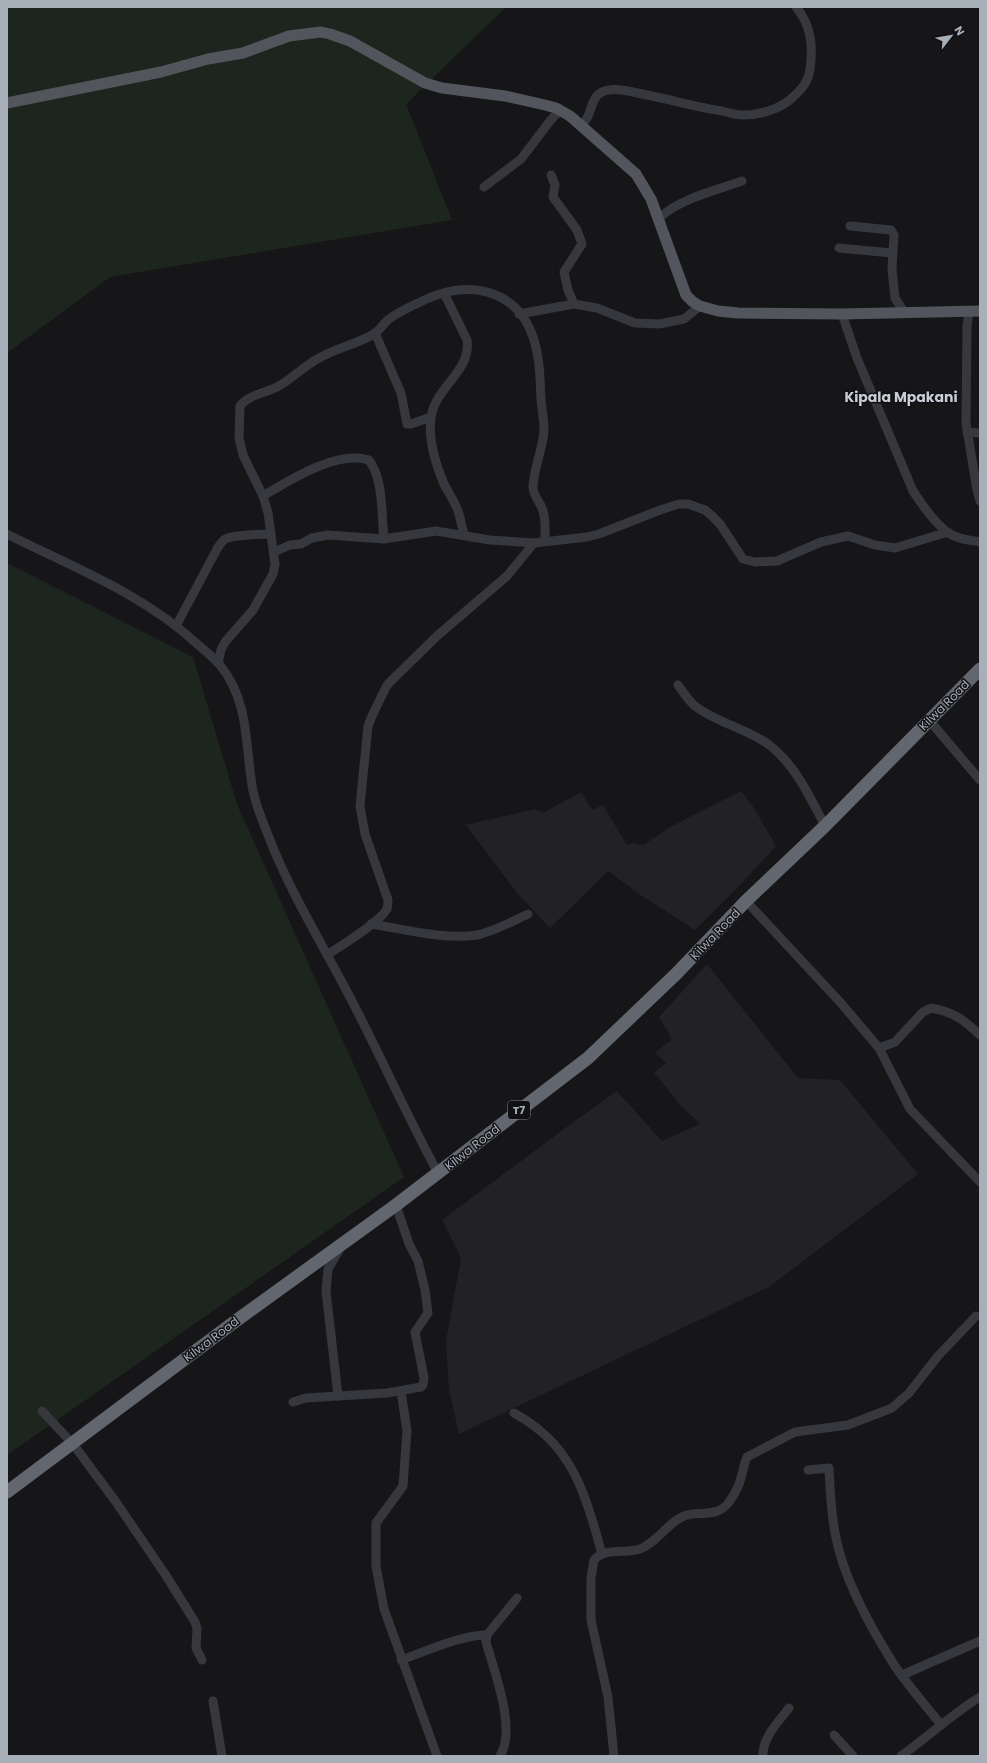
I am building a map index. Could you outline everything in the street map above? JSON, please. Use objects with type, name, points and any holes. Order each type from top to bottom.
[{"type":"highway","name":"Kilwa Road","points":[[7,1492],[344,1241],[396,1205],[588,1058],[676,974],[746,901],[825,826],[980,669]]},
{"type":"main road","points":[[7,103],[140,76],[208,59],[243,53],[289,36],[321,32],[350,41],[425,83],[442,88],[512,98],[545,105],[560,110],[570,116],[636,174],[651,199],[659,218],[686,295],[700,306],[718,311],[738,313],[842,314],[980,311]]},
{"type":"street","points":[[580,125],[588,117],[595,98],[608,90],[619,89],[708,109],[743,115],[773,110],[786,104],[808,81],[812,56],[811,39],[807,24],[796,7]]},
{"type":"street","points":[[484,187],[521,159],[560,110]]},
{"type":"street","points":[[551,175],[555,185],[553,197],[577,230],[582,244],[564,272],[568,290],[574,304]]},
{"type":"street","points":[[659,218],[669,209],[694,197],[742,181]]},
{"type":"street","points":[[850,226],[891,230],[894,235],[892,269],[895,298],[904,312]]},
{"type":"street","points":[[839,248],[892,253]]},
{"type":"street","points":[[218,663],[220,650],[225,642],[253,610],[273,574],[275,564],[271,534],[263,496],[243,455],[239,438],[240,406],[250,398],[279,386],[318,358],[339,347],[375,333],[388,319],[399,312],[444,293],[469,289],[491,292],[513,306],[533,335],[539,372],[544,430],[541,454],[533,486],[535,497],[543,511],[545,541]]},
{"type":"street","points":[[444,293],[467,340],[468,348],[463,364],[438,397],[431,417],[432,438],[438,469],[459,514],[464,535]]},
{"type":"street","points":[[519,314],[565,304],[588,305],[621,318],[647,325],[684,319],[700,306]]},
{"type":"street","points":[[969,312],[967,326],[966,370],[967,432],[980,501]]},
{"type":"street","points":[[842,314],[857,358],[913,491],[927,511],[948,532],[968,540],[980,542]]},
{"type":"street","points":[[375,333],[401,393],[407,424],[431,417]]},
{"type":"street","points":[[967,432],[980,433]]},
{"type":"street","points":[[263,496],[304,473],[338,460],[355,457],[368,460],[373,466],[379,483],[384,539]]},
{"type":"street","points":[[274,552],[290,545],[301,544],[312,538],[328,535],[384,539],[436,532],[490,540],[534,543],[587,537],[599,534],[679,504],[688,504],[705,510],[720,524],[743,559],[755,562],[777,561],[821,542],[848,536],[875,545],[895,548],[948,532]]},
{"type":"street","points":[[7,534],[115,586],[169,620],[218,663],[233,683],[241,707],[247,733],[252,787],[267,833],[284,874],[354,1005],[438,1173]]},
{"type":"street","points":[[176,626],[217,549],[223,542],[228,538],[258,534],[271,534]]},
{"type":"street","points":[[327,955],[371,924],[386,910],[388,906],[388,900],[365,834],[360,806],[368,726],[378,703],[389,683],[437,636],[507,576],[534,543]]},
{"type":"street","points":[[678,685],[695,706],[710,716],[754,736],[768,745],[782,758],[806,790],[825,826]]},
{"type":"street","points":[[929,720],[980,780]]},
{"type":"street","points":[[746,901],[844,1006],[879,1048],[910,1109],[980,1182]]},
{"type":"street","points":[[371,924],[461,937],[497,929],[528,914]]},
{"type":"street","points":[[879,1048],[895,1042],[923,1012],[932,1008],[965,1020],[980,1035]]},
{"type":"street","points":[[294,1402],[306,1398],[327,1398],[401,1392],[422,1386],[424,1382],[415,1332],[428,1313],[425,1290],[418,1261],[409,1244],[396,1205]]},
{"type":"street","points":[[338,1396],[326,1282],[328,1269],[344,1241]]},
{"type":"street","points":[[614,1756],[608,1697],[591,1620],[590,1578],[592,1563],[596,1558],[602,1554],[641,1549],[684,1516],[710,1514],[726,1506],[736,1491],[747,1457],[795,1432],[848,1425],[892,1408],[909,1393],[938,1356],[976,1316]]},
{"type":"street","points":[[401,1392],[407,1431],[403,1486],[396,1498],[376,1523],[376,1566],[378,1586],[384,1609],[401,1660],[437,1756]]},
{"type":"street","points":[[42,1411],[72,1444],[116,1502],[190,1612],[196,1624],[196,1648],[202,1660]]},
{"type":"street","points":[[514,1413],[545,1434],[554,1444],[574,1473],[585,1494],[602,1554]]},
{"type":"street","points":[[808,1470],[829,1468],[831,1513],[842,1560],[868,1618],[893,1663],[941,1725]]},
{"type":"street","points":[[500,1756],[503,1751],[507,1735],[506,1718],[486,1642],[487,1635],[517,1598]]},
{"type":"street","points":[[401,1660],[466,1638],[487,1635]]},
{"type":"street","points":[[902,1675],[980,1641]]},
{"type":"street","points":[[901,1756],[941,1725],[980,1698]]},
{"type":"street","points":[[213,1701],[222,1756]]},
{"type":"street","points":[[764,1756],[765,1744],[769,1734],[789,1708]]},
{"type":"street","points":[[834,1735],[853,1756]]},
{"type":"shaded area","points":[[7,7],[506,7],[406,104],[452,220],[110,277],[7,353]]},
{"type":"shaded area","points":[[7,563],[193,657],[237,804],[404,1177],[7,1455]]},
{"type":"shaded area","points":[[741,791],[754,808],[776,846],[695,930],[642,896],[608,871],[550,928],[517,893],[466,825],[535,809],[543,813],[581,792],[592,810],[603,805],[627,845],[633,843],[643,845],[672,826]]},
{"type":"shaded area","points":[[707,964],[798,1078],[840,1080],[918,1174],[769,1287],[459,1434],[449,1390],[446,1341],[461,1258],[442,1220],[617,1091],[662,1141],[700,1124],[679,1104],[654,1072],[666,1063],[655,1053],[672,1039],[659,1017]]},
{"type":"district","name":"Kipala Mpakani","points":[[901,397]]}]
